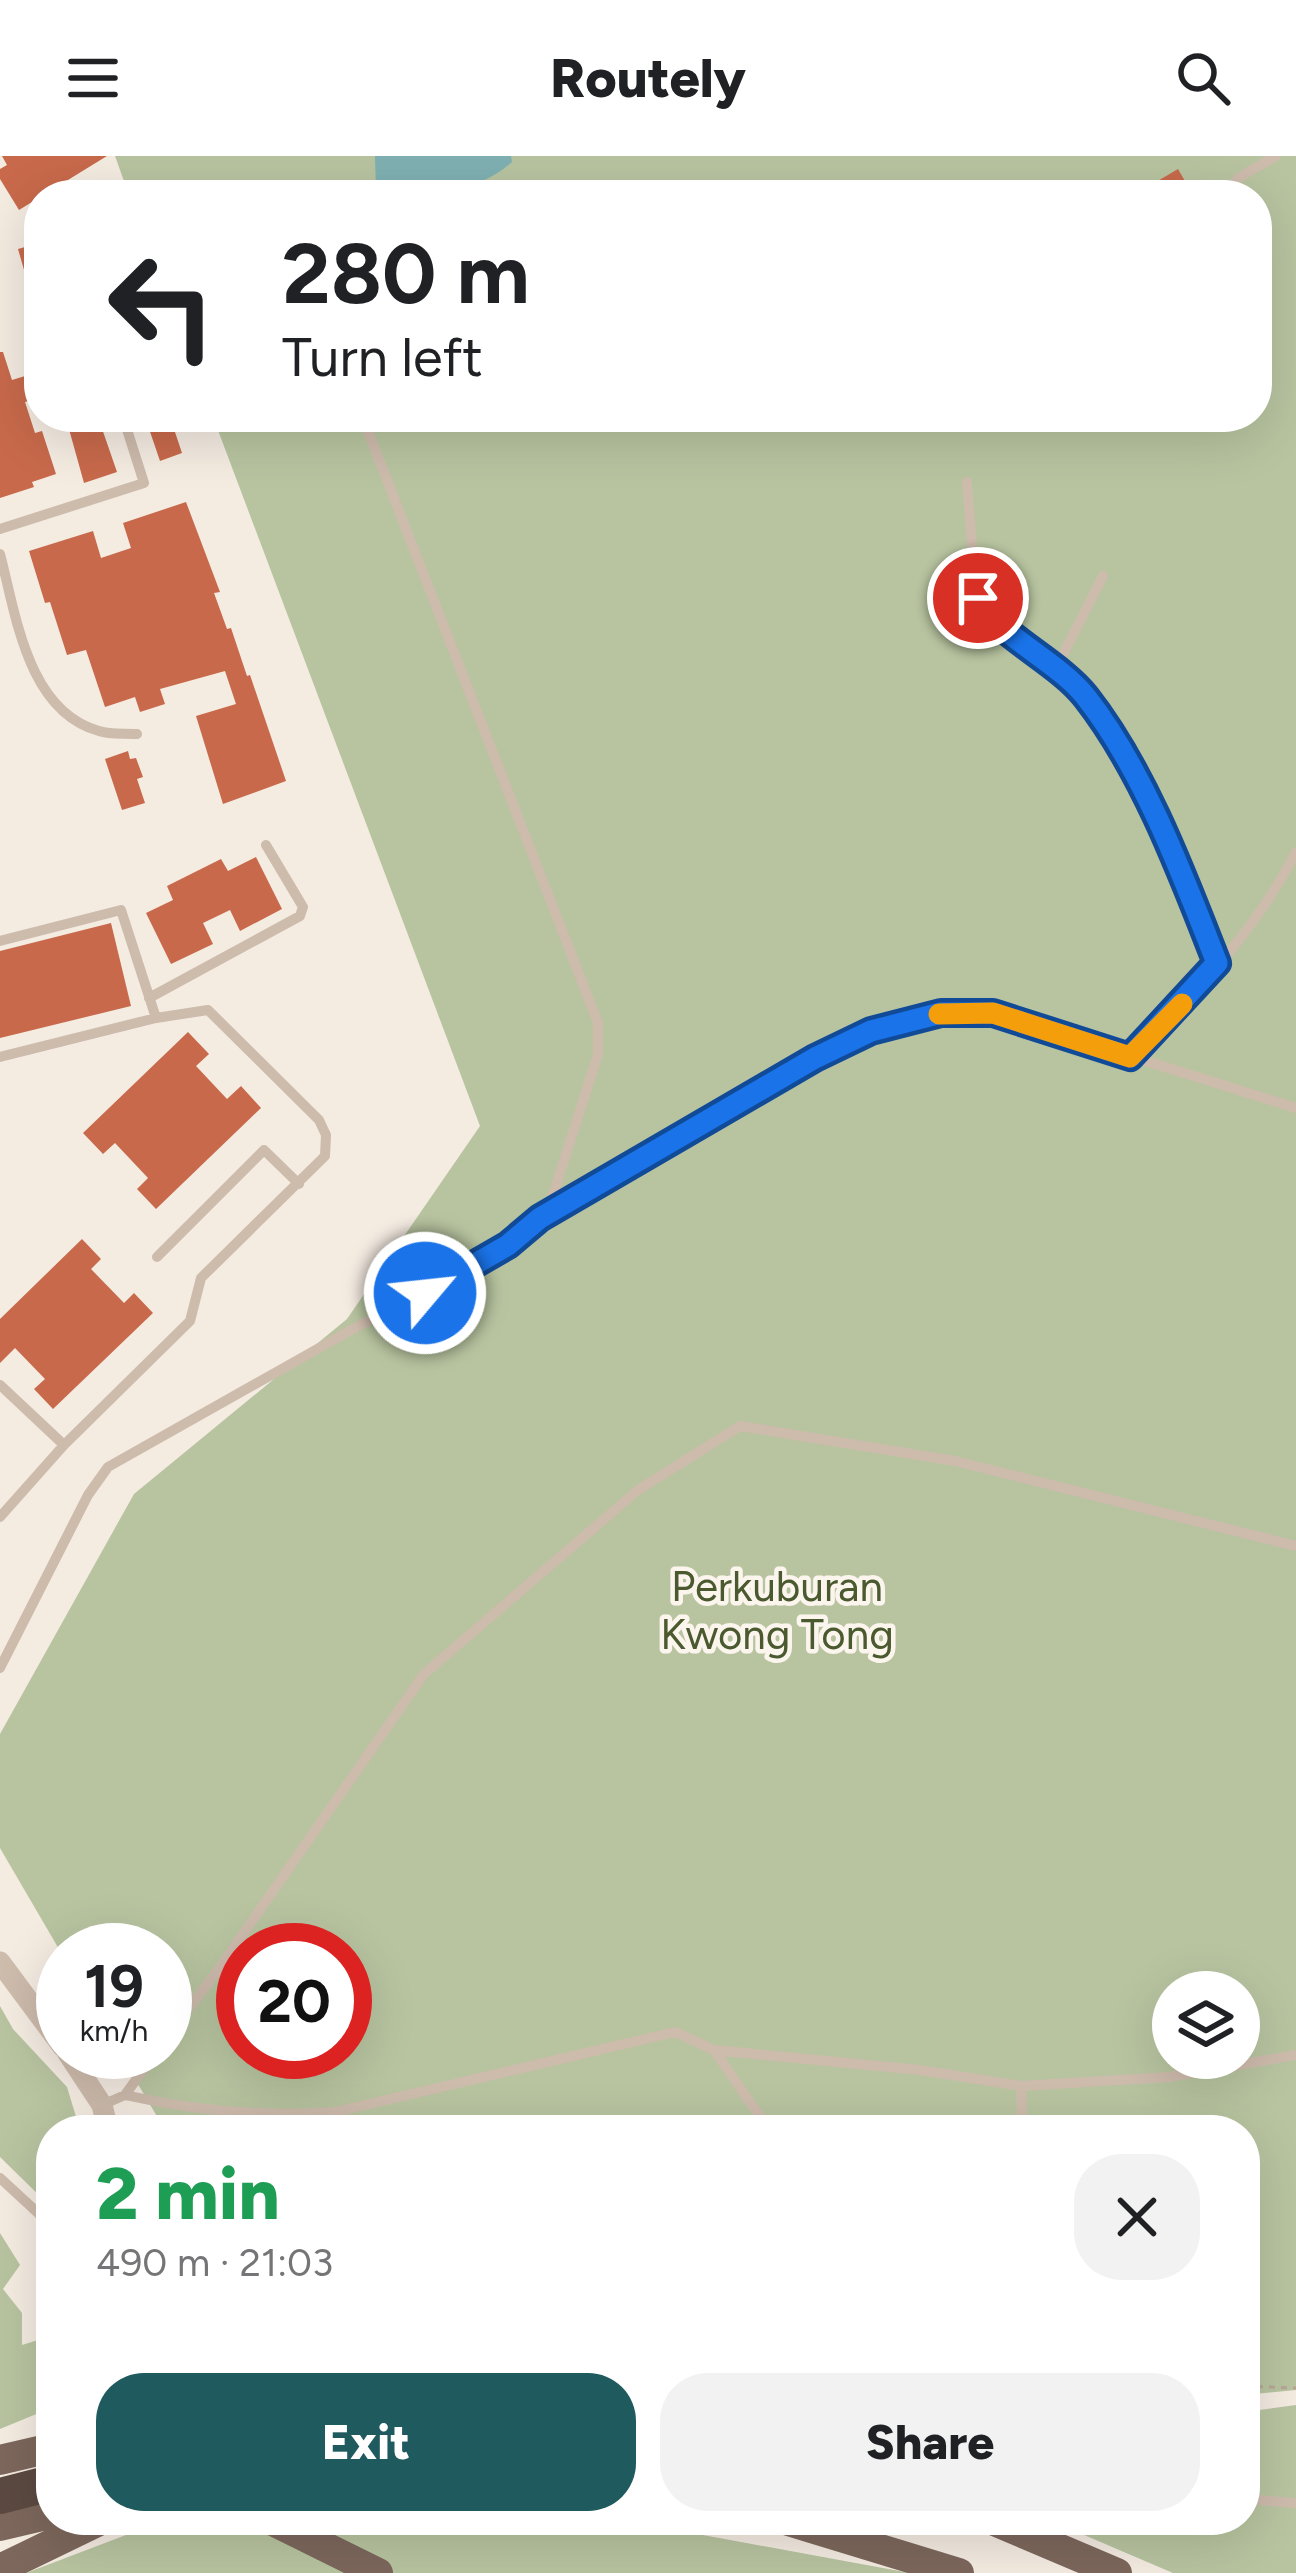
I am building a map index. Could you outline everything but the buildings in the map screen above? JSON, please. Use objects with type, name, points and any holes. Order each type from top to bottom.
[{"type":"highway","points":[[5,2483],[36,2483]]},
{"type":"main road","points":[[5,2483],[36,2459]]},
{"type":"main road","points":[[0,2527],[36,2518]]},
{"type":"main road","points":[[0,2569],[70,2535]]},
{"type":"main road","points":[[301,2535],[378,2573]]},
{"type":"main road","points":[[834,2535],[958,2573]]},
{"type":"main road","points":[[1027,2535],[1117,2573]]},
{"type":"street","points":[[0,1963],[36,2011]]},
{"type":"street","points":[[85,2079],[104,2115]]},
{"type":"lane","points":[[1237,180],[1276,156]]},
{"type":"lane","points":[[0,529],[144,483],[128,432]]},
{"type":"lane","points":[[368,432],[598,1023],[598,1054],[553,1195],[540,1218]]},
{"type":"lane","points":[[967,482],[975,584],[985,613],[1057,666],[1087,698],[1169,847],[1217,963]]},
{"type":"lane","points":[[0,554],[26,654],[49,695],[77,722],[100,732],[137,734]]},
{"type":"lane","points":[[1057,666],[1103,576]]},
{"type":"lane","points":[[149,998],[300,916],[303,908],[266,845]]},
{"type":"lane","points":[[1130,1057],[1272,899],[1296,852]]},
{"type":"lane","points":[[0,941],[121,910],[156,1018]]},
{"type":"lane","points":[[0,1057],[156,1018],[208,1010],[319,1120],[326,1135],[325,1156],[201,1278],[190,1321],[64,1445],[0,1517]]},
{"type":"lane","points":[[0,1668],[88,1496],[108,1467],[358,1326],[459,1277],[540,1218],[815,1058],[871,1031],[941,1013],[993,1013],[1296,1108]]},
{"type":"lane","points":[[157,1257],[264,1150],[299,1184]]},
{"type":"lane","points":[[0,1385],[64,1445]]},
{"type":"lane","points":[[192,2004],[424,1674],[638,1490],[740,1426],[955,1461],[1296,1546]]},
{"type":"lane","points":[[294,2115],[335,2112],[675,2032],[714,2050],[920,2070],[1021,2086],[1169,2077],[1296,2055]]},
{"type":"lane","points":[[714,2050],[759,2115]]},
{"type":"lane","points":[[102,2105],[125,2095],[137,2079]]},
{"type":"lane","points":[[1021,2086],[1022,2115]]},
{"type":"lane","points":[[125,2095],[266,2115]]},
{"type":"lane","points":[[0,2178],[36,2210]]},
{"type":"lane","points":[[1260,2500],[1296,2504]]},
{"type":"path","points":[[1260,2387],[1296,2388]]},
{"type":"green space","name":"Perkuburan Kwong Tong","points":[[115,156],[1296,156],[1296,2390],[1260,2394],[1260,2115],[156,2115],[135,2079],[192,2079],[192,1923],[44,1923],[0,1848],[0,1734],[134,1494],[347,1319],[480,1126],[219,432],[1272,432],[1272,180],[124,180]]},
{"type":"green space","points":[[0,2006],[36,2054],[36,2079],[60,2079],[75,2115],[36,2115],[36,2192],[0,2157]]},
{"type":"green space","points":[[0,2233],[20,2265],[3,2289],[22,2313],[22,2345],[36,2341],[36,2414],[0,2429]]},
{"type":"green space","points":[[1296,2405],[1296,2573],[1173,2573],[1084,2535],[1260,2535],[1260,2410]]},
{"type":"green space","points":[[126,2535],[703,2535],[910,2573],[26,2573]]},
{"type":"water","points":[[375,156],[511,156],[512,162],[485,180],[376,180]]},
{"type":"slow traffic","points":[[939,1014],[993,1013],[1130,1057],[1182,1004]]},
{"type":"route","points":[[425,1293],[459,1277],[540,1218],[815,1058],[871,1031],[941,1013],[993,1013],[1130,1057],[1217,963],[1169,847],[1087,698],[1057,666],[985,613],[978,598]]}]
